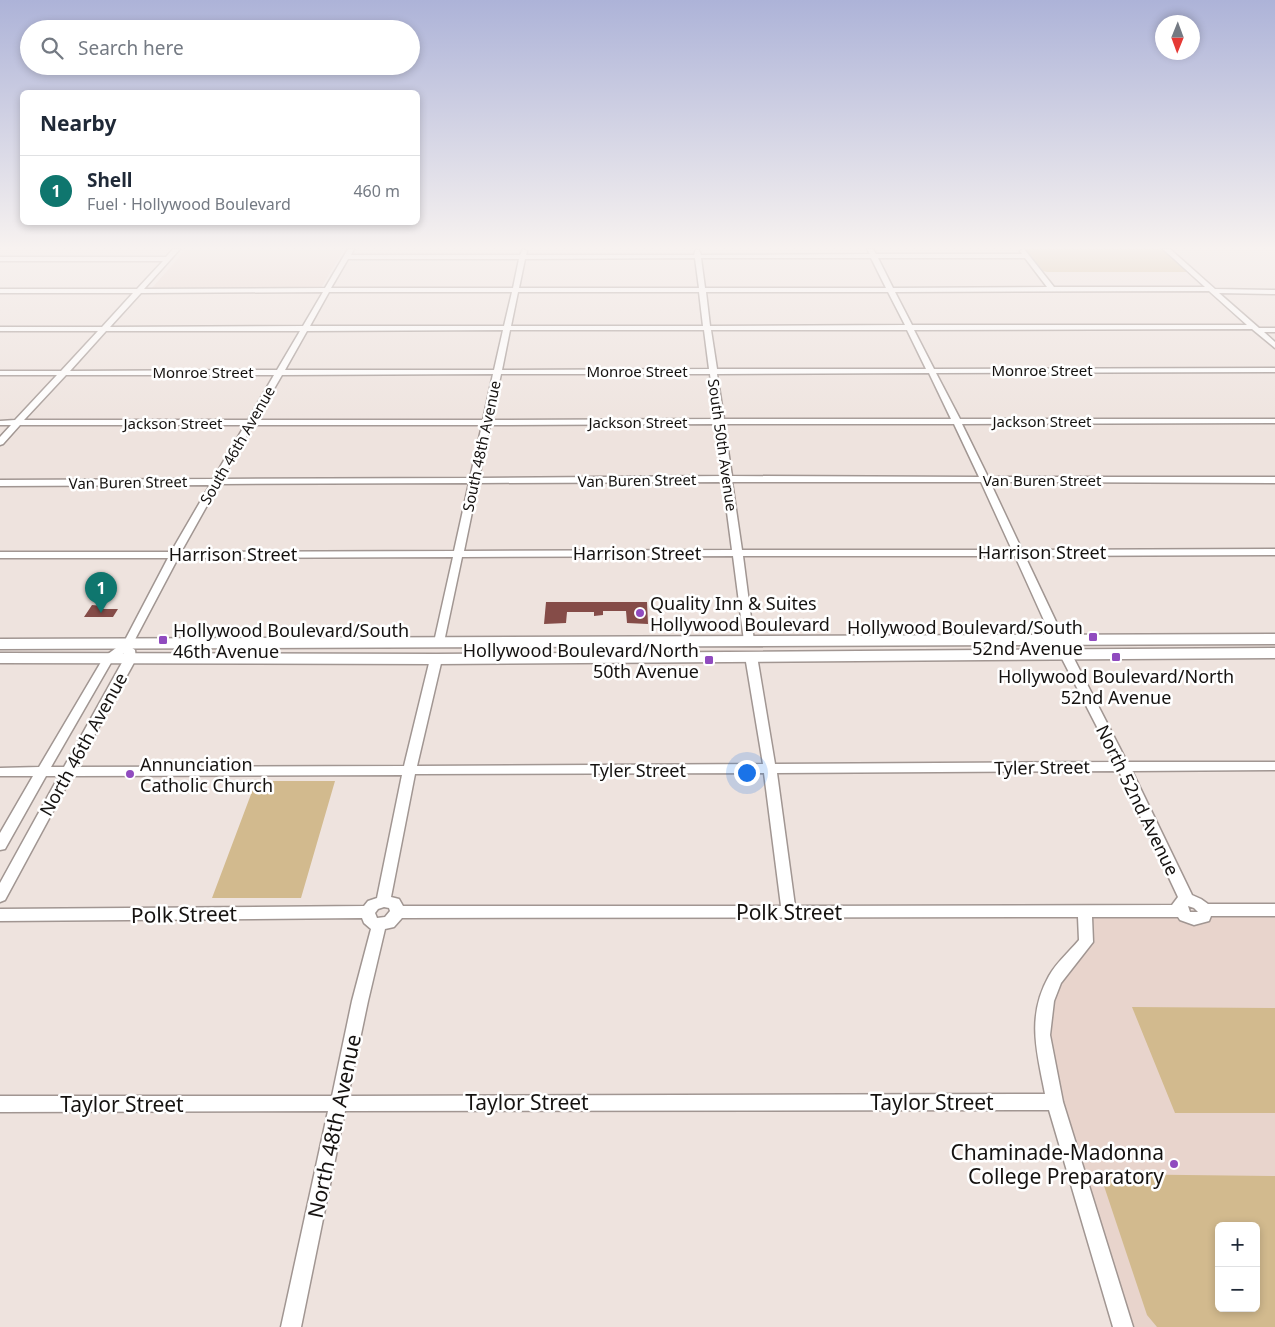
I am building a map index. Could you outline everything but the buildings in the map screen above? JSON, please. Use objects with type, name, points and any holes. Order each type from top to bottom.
[{"type":"highway","points":[[0,658],[108,659],[129,651],[439,642],[536,642],[750,649],[1062,647],[1275,639]]},
{"type":"highway","points":[[0,644],[348,659],[656,657],[750,649],[752,652],[817,647],[829,641],[1275,653]]},
{"type":"highway","points":[[348,659],[359,650],[418,650],[436,646],[439,642]]},
{"type":"highway","points":[[436,658],[440,653],[451,650],[523,648],[536,642]]},
{"type":"street","points":[[0,442],[120,311]]},
{"type":"street","name":"South 46th Avenue","points":[[129,651],[174,555],[315,311]]},
{"type":"street","name":"South 48th Avenue","points":[[439,642],[511,311]]},
{"type":"street","name":"South 50th Avenue","points":[[705,311],[750,649],[770,769],[789,912]]},
{"type":"street","name":"North 52nd Avenue","points":[[900,311],[956,421],[1062,647],[1123,766],[1184,905]]},
{"type":"street","points":[[1236,311],[1275,346]]},
{"type":"street","points":[[0,330],[507,328],[1255,328],[1275,330]]},
{"type":"street","name":"Monroe Street","points":[[0,373],[1275,370]]},
{"type":"street","name":"Jackson Street","points":[[0,423],[1275,421]]},
{"type":"street","name":"Van Buren Street","points":[[0,483],[217,481],[474,482],[728,479],[1275,480]]},
{"type":"street","name":"Harrison Street","points":[[0,555],[1275,552]]},
{"type":"street","name":"North 46th Avenue","points":[[0,896],[69,772],[129,651]]},
{"type":"street","points":[[383,901],[409,771],[436,658]]},
{"type":"street","name":"North 46th Avenue","points":[[0,844],[108,659]]},
{"type":"street","name":"Tyler Street","points":[[0,772],[1275,766]]},
{"type":"street","points":[[383,901],[394,903],[398,912],[389,923],[373,918],[373,905],[383,901]]},
{"type":"street","name":"Polk Street","points":[[398,912],[1085,911],[1184,905],[1189,918],[1198,919],[1204,917],[1204,910],[1275,910]]},
{"type":"street","points":[[1085,911],[1086,942],[1055,980],[1046,1001],[1042,1035],[1055,1102],[1123,1327]]},
{"type":"street","name":"Polk Street","points":[[0,915],[373,918]]},
{"type":"street","name":"North 48th Avenue","points":[[290,1327],[360,1001],[373,918]]},
{"type":"street","name":"Taylor Street","points":[[0,1104],[1055,1102]]},
{"type":"shaded area","points":[[256,781],[335,781],[301,898],[212,898]]},
{"type":"shaded area","name":"Chaminade-Madonna College Preparatory","points":[[1275,910],[1275,1327],[1125,1327],[1055,1102],[1046,1001],[1086,942],[1085,911]]},
{"type":"shaded area","points":[[1132,1007],[1275,1008],[1275,1113],[1175,1113]]},
{"type":"shaded area","points":[[1100,1174],[1275,1176],[1275,1327],[1157,1327],[1147,1315]]},
{"type":"place","name":"Shell","points":[[101,613]]},
{"type":"place","name":"Quality Inn & Suites Hollywood Boulevard","points":[[640,613]]},
{"type":"place","name":"Hollywood Boulevard/South 52nd Avenue","points":[[1093,637]]},
{"type":"place","name":"Hollywood Boulevard/South 46th Avenue","points":[[163,640]]},
{"type":"place","name":"Hollywood Boulevard/North 52nd Avenue","points":[[1116,657]]},
{"type":"place","name":"Hollywood Boulevard/North 50th Avenue","points":[[709,660]]},
{"type":"place","name":"Annunciation Catholic Church","points":[[130,774]]},
{"type":"place","name":"Chaminade-Madonna College Preparatory","points":[[1174,1164]]}]
